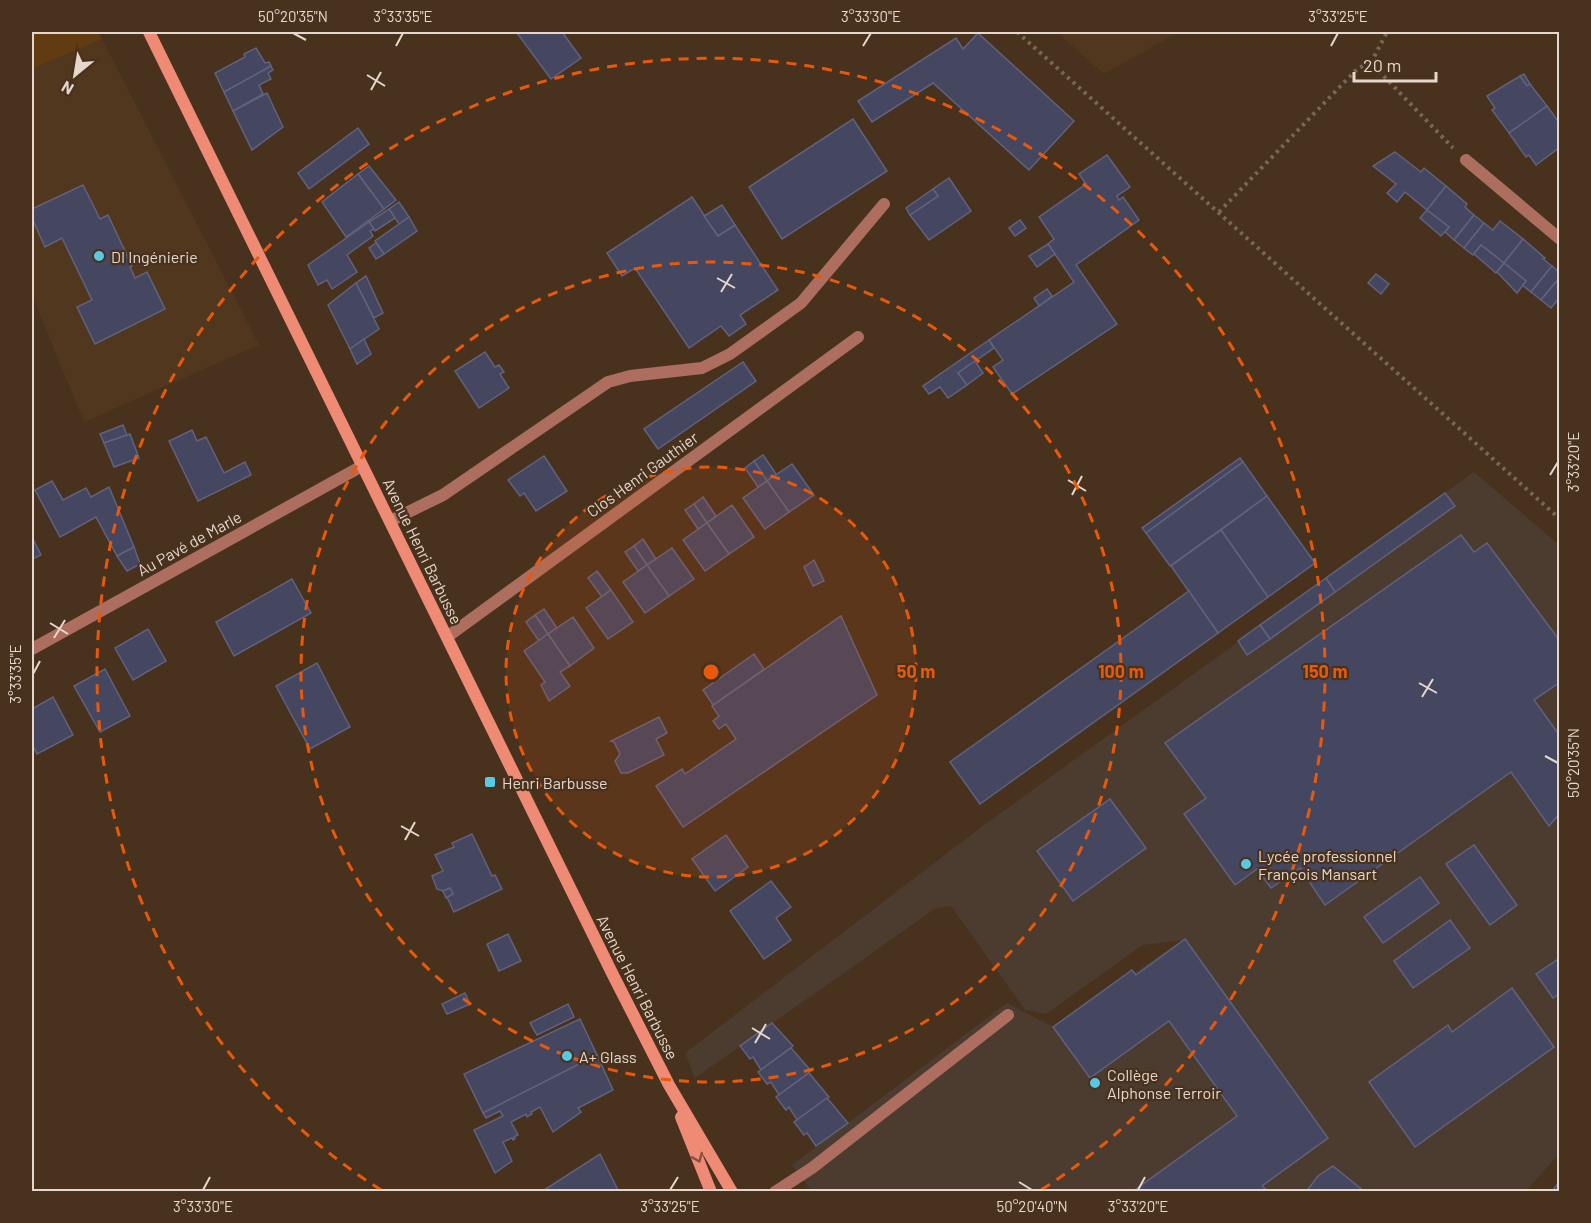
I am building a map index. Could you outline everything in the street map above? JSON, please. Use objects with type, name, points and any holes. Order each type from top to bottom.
[{"type":"street","name":"Avenue Henri Barbusse","points":[[149,32],[669,1085],[732,1191]]},
{"type":"street","points":[[1466,160],[1560,239]]},
{"type":"street","points":[[390,521],[433,501],[608,382],[630,376],[702,368],[730,354],[801,303],[884,204]]},
{"type":"street","name":"Clos Henri Gauthier","points":[[447,637],[858,337]]},
{"type":"street","name":"Au Pavé de Marle","points":[[32,649],[362,466]]},
{"type":"street","points":[[775,1191],[812,1168],[1008,1015]]},
{"type":"street","name":"Avenue Henri Barbusse","points":[[669,1085],[711,1191]]},
{"type":"path","points":[[1017,32],[1560,519]]},
{"type":"path","points":[[1219,212],[1358,68],[1371,63],[1387,32]]},
{"type":"path","points":[[1371,63],[1466,160]]},
{"type":"shaded area","points":[[32,32],[98,32],[102,39],[32,69]]},
{"type":"shaded area","points":[[1057,32],[1179,32],[1104,74]]},
{"type":"shaded area","points":[[102,39],[259,345],[84,422],[32,295],[32,69]]},
{"type":"shaded area","name":"Lycée professionnel François Mansart","points":[[1474,472],[1559,545],[1559,1154],[1526,1191],[812,1192],[792,1165],[1007,1003],[1053,1027],[1183,940],[1143,945],[1046,1014],[1025,1010],[951,906],[936,908],[695,1078],[685,1053],[988,822]]},
{"type":"building","points":[[562,32],[581,58],[551,79],[517,33]]},
{"type":"building","points":[[978,33],[1074,121],[1029,170],[933,83],[872,122],[858,101],[956,38],[963,49]]},
{"type":"building","points":[[256,48],[265,63],[269,62],[271,66],[224,92],[215,73],[245,57],[244,54]]},
{"type":"building","points":[[271,66],[273,70],[268,73],[271,79],[259,85],[263,94],[233,111],[224,92]]},
{"type":"building","points":[[1524,74],[1530,84],[1527,86],[1520,76]]},
{"type":"building","points":[[1520,76],[1527,86],[1530,84],[1547,106],[1509,133],[1492,110],[1495,108],[1487,96]]},
{"type":"building","points":[[267,93],[283,127],[252,150],[233,111]]},
{"type":"building","points":[[1547,106],[1560,124],[1560,147],[1536,165],[1529,155],[1526,157],[1509,133]]},
{"type":"building","points":[[853,119],[887,171],[782,239],[749,187]]},
{"type":"building","points":[[358,128],[369,144],[309,189],[298,173]]},
{"type":"building","points":[[1395,152],[1421,172],[1424,168],[1446,186],[1427,210],[1405,192],[1397,202],[1387,193],[1396,184],[1373,166]]},
{"type":"building","points":[[1107,155],[1130,187],[1117,196],[1119,200],[1123,197],[1139,220],[1076,265],[1117,324],[1012,394],[993,367],[1003,360],[989,340],[1074,282],[1048,244],[1054,239],[1039,217],[1086,184],[1079,174]]},
{"type":"building","points":[[369,166],[396,200],[384,209],[358,174]]},
{"type":"building","points":[[358,174],[384,209],[346,237],[322,202]]},
{"type":"building","points":[[949,178],[971,211],[929,240],[910,215],[938,196],[933,189]]},
{"type":"building","name":"DI Ingénierie","points":[[83,185],[100,219],[108,215],[132,266],[130,267],[135,278],[147,272],[165,309],[95,344],[77,307],[92,300],[62,238],[45,247],[32,218],[32,209]]},
{"type":"building","points":[[1446,186],[1467,204],[1465,207],[1474,215],[1454,240],[1445,232],[1449,227],[1427,210]]},
{"type":"building","points":[[933,189],[938,196],[910,215],[906,208]]},
{"type":"building","points":[[692,197],[718,236],[735,225],[778,290],[740,315],[746,324],[729,336],[721,326],[689,348],[635,268],[622,276],[607,253]]},
{"type":"building","points":[[399,202],[409,217],[399,224],[389,209]]},
{"type":"building","points":[[722,205],[735,225],[718,236],[704,216]]},
{"type":"building","points":[[389,209],[395,218],[375,231],[369,222]]},
{"type":"building","points":[[1427,210],[1449,227],[1441,236],[1420,218]]},
{"type":"building","points":[[1474,215],[1484,223],[1464,248],[1454,240]]},
{"type":"building","points":[[409,217],[417,231],[384,254],[375,241]]},
{"type":"building","points":[[1020,220],[1026,228],[1015,236],[1009,228]]},
{"type":"building","points":[[1500,221],[1523,239],[1504,263],[1481,245],[1473,255],[1464,248],[1484,223],[1493,230]]},
{"type":"building","points":[[369,222],[374,229],[370,231],[373,236],[347,255],[357,272],[332,289],[327,280],[318,285],[308,265]]},
{"type":"building","points":[[1523,239],[1552,266],[1531,292],[1522,285],[1526,281],[1504,263]]},
{"type":"building","points":[[376,243],[384,254],[376,259],[369,248]]},
{"type":"building","points":[[1048,244],[1055,254],[1037,267],[1029,256]]},
{"type":"building","points":[[1481,245],[1504,263],[1496,273],[1474,254]]},
{"type":"building","points":[[1504,263],[1526,281],[1517,293],[1497,272]]},
{"type":"building","points":[[1552,266],[1560,273],[1560,277],[1541,300],[1531,292]]},
{"type":"building","points":[[1376,274],[1389,284],[1381,294],[1368,283]]},
{"type":"building","points":[[366,276],[383,313],[374,318],[356,283]]},
{"type":"building","points":[[1560,277],[1560,297],[1551,308],[1541,300]]},
{"type":"building","points":[[356,283],[379,329],[350,349],[328,305]]},
{"type":"building","points":[[1047,289],[1052,296],[1039,306],[1034,298]]},
{"type":"building","points":[[364,339],[371,354],[357,364],[350,349]]},
{"type":"building","points":[[989,340],[994,348],[958,373],[967,385],[948,398],[940,387],[929,394],[923,386]]},
{"type":"building","points":[[485,352],[495,367],[499,365],[504,372],[500,374],[509,388],[479,408],[455,371]]},
{"type":"building","points":[[975,361],[983,373],[967,385],[958,373]]},
{"type":"building","points":[[743,362],[756,381],[658,449],[644,429]]},
{"type":"building","points":[[123,425],[127,435],[104,443],[100,434]]},
{"type":"building","points":[[192,430],[197,441],[206,437],[224,473],[245,462],[251,475],[198,501],[169,441]]},
{"type":"building","points":[[130,434],[139,458],[114,467],[104,443]]},
{"type":"building","points":[[763,455],[776,474],[767,481],[754,461]]},
{"type":"building","points":[[544,456],[567,491],[536,511],[524,493],[520,496],[508,480]]},
{"type":"building","points":[[1240,458],[1243,462],[1146,533],[1142,528]]},
{"type":"building","points":[[754,461],[767,481],[758,487],[745,468]]},
{"type":"building","points":[[1243,462],[1267,496],[1170,566],[1146,533]]},
{"type":"building","points":[[792,464],[814,495],[789,512],[767,481]]},
{"type":"building","points":[[52,481],[63,500],[86,488],[91,497],[109,487],[134,547],[117,556],[96,517],[60,537],[35,490]]},
{"type":"building","points":[[767,481],[789,512],[765,529],[743,498]]},
{"type":"building","points":[[1445,493],[1455,506],[1335,592],[1326,578]]},
{"type":"building","points":[[1267,496],[1315,563],[1268,597],[1221,530]]},
{"type":"building","points":[[703,497],[716,516],[707,523],[694,504]]},
{"type":"building","points":[[694,504],[707,523],[698,529],[685,510]]},
{"type":"building","points":[[732,505],[754,537],[729,554],[707,523]]},
{"type":"building","points":[[707,523],[729,554],[705,571],[683,540]]},
{"type":"building","points":[[1221,530],[1268,597],[1218,633],[1171,566]]},
{"type":"building","points":[[1461,535],[1474,552],[1487,543],[1560,641],[1560,682],[1534,700],[1560,736],[1560,813],[1549,826],[1511,772],[1325,905],[1300,868],[1271,888],[1257,869],[1235,885],[1184,814],[1206,798],[1165,743]]},
{"type":"building","points":[[32,537],[41,555],[32,559]]},
{"type":"building","points":[[643,539],[656,559],[647,565],[634,546]]},
{"type":"building","points":[[634,546],[647,565],[638,571],[625,552]]},
{"type":"building","points":[[134,547],[140,564],[127,571],[117,556]]},
{"type":"building","points":[[672,548],[694,579],[669,596],[647,565]]},
{"type":"building","points":[[814,560],[824,581],[813,586],[804,567]]},
{"type":"building","points":[[647,565],[669,596],[645,613],[623,582]]},
{"type":"building","points":[[597,571],[611,590],[602,597],[588,578]]},
{"type":"building","points":[[1326,578],[1335,592],[1270,639],[1260,625]]},
{"type":"building","points":[[292,579],[311,613],[234,656],[216,622]]},
{"type":"building","points":[[611,590],[633,622],[608,639],[586,608]]},
{"type":"building","points":[[1189,591],[1218,633],[980,804],[950,762]]},
{"type":"building","points":[[544,609],[557,628],[548,634],[535,615]]},
{"type":"building","points":[[535,615],[548,634],[539,641],[526,622]]},
{"type":"building","points":[[841,616],[877,695],[683,827],[656,786],[682,769],[685,774],[736,739],[726,724],[719,729],[713,721],[719,716],[712,706]]},
{"type":"building","points":[[573,617],[594,648],[570,666],[548,634]]},
{"type":"building","points":[[1260,625],[1270,639],[1247,655],[1238,641]]},
{"type":"building","points":[[148,629],[166,661],[133,680],[115,648]]},
{"type":"building","points":[[548,634],[570,666],[560,672],[570,686],[549,701],[541,685],[545,682],[524,651]]},
{"type":"building","points":[[754,654],[764,669],[713,705],[703,690]]},
{"type":"building","points":[[317,663],[350,727],[310,749],[276,686]]},
{"type":"building","points":[[105,669],[130,716],[100,732],[74,686]]},
{"type":"building","points":[[53,697],[73,735],[37,754],[32,744],[32,709]]},
{"type":"building","points":[[659,717],[667,733],[656,739],[664,755],[628,773],[621,773],[615,761],[620,754],[614,742],[611,741]]},
{"type":"building","points":[[1110,799],[1146,848],[1073,901],[1037,851]]},
{"type":"building","points":[[472,834],[492,876],[495,875],[502,889],[454,912],[447,897],[453,894],[450,888],[443,891],[437,889],[432,876],[443,871],[435,855],[454,847],[452,843]]},
{"type":"building","points":[[726,835],[748,867],[715,891],[692,859]]},
{"type":"building","points":[[1474,845],[1517,905],[1490,925],[1446,864]]},
{"type":"building","points":[[1420,877],[1439,903],[1383,943],[1364,917]]},
{"type":"building","points":[[771,881],[791,907],[776,918],[791,940],[764,959],[730,911]]},
{"type":"building","points":[[450,888],[453,894],[446,898],[443,891]]},
{"type":"building","points":[[1450,920],[1470,948],[1413,988],[1394,961]]},
{"type":"building","points":[[508,934],[521,961],[499,971],[487,944]]},
{"type":"building","points":[[1185,939],[1328,1138],[1262,1186],[1269,1192],[1132,1192],[1237,1116],[1169,1021],[1090,1078],[1053,1027],[1132,970],[1136,975]]},
{"type":"building","points":[[1560,958],[1560,993],[1553,998],[1536,974]]},
{"type":"building","points":[[1512,988],[1554,1047],[1415,1147],[1369,1082],[1448,1025],[1452,1032]]},
{"type":"building","points":[[465,993],[470,1004],[447,1014],[442,1004]]},
{"type":"building","points":[[568,1004],[574,1017],[537,1035],[530,1023]]},
{"type":"building","points":[[580,1019],[597,1055],[483,1113],[464,1074]]},
{"type":"building","points":[[772,1023],[793,1046],[761,1070],[753,1057],[750,1059],[740,1046]]},
{"type":"building","points":[[791,1048],[811,1071],[779,1095],[771,1082],[767,1084],[758,1072]]},
{"type":"building","points":[[597,1055],[613,1090],[578,1108],[581,1112],[553,1132],[540,1107],[527,1117],[526,1114],[511,1122],[518,1135],[513,1140],[512,1138],[503,1142],[512,1161],[495,1173],[474,1130],[503,1116],[500,1111],[486,1118],[483,1113]]},
{"type":"building","points":[[809,1073],[829,1097],[797,1120],[789,1107],[786,1110],[776,1097]]},
{"type":"building","points":[[827,1098],[848,1123],[816,1146],[807,1133],[804,1135],[794,1122]]},
{"type":"building","points":[[600,1154],[619,1192],[541,1192]]},
{"type":"building","points":[[1333,1166],[1365,1192],[1306,1192],[1318,1176]]},
{"type":"building","points":[[1560,1181],[1560,1192],[1551,1192]]},
{"type":"place","name":"DI Ingénierie","points":[[99,256]]},
{"type":"place","name":"Henri Barbusse","points":[[490,782]]},
{"type":"place","name":"Lycée professionnel François Mansart","points":[[1246,864]]},
{"type":"place","name":"A+ Glass","points":[[567,1056]]},
{"type":"place","name":"Collège Alphonse Terroir","points":[[1095,1083]]}]
